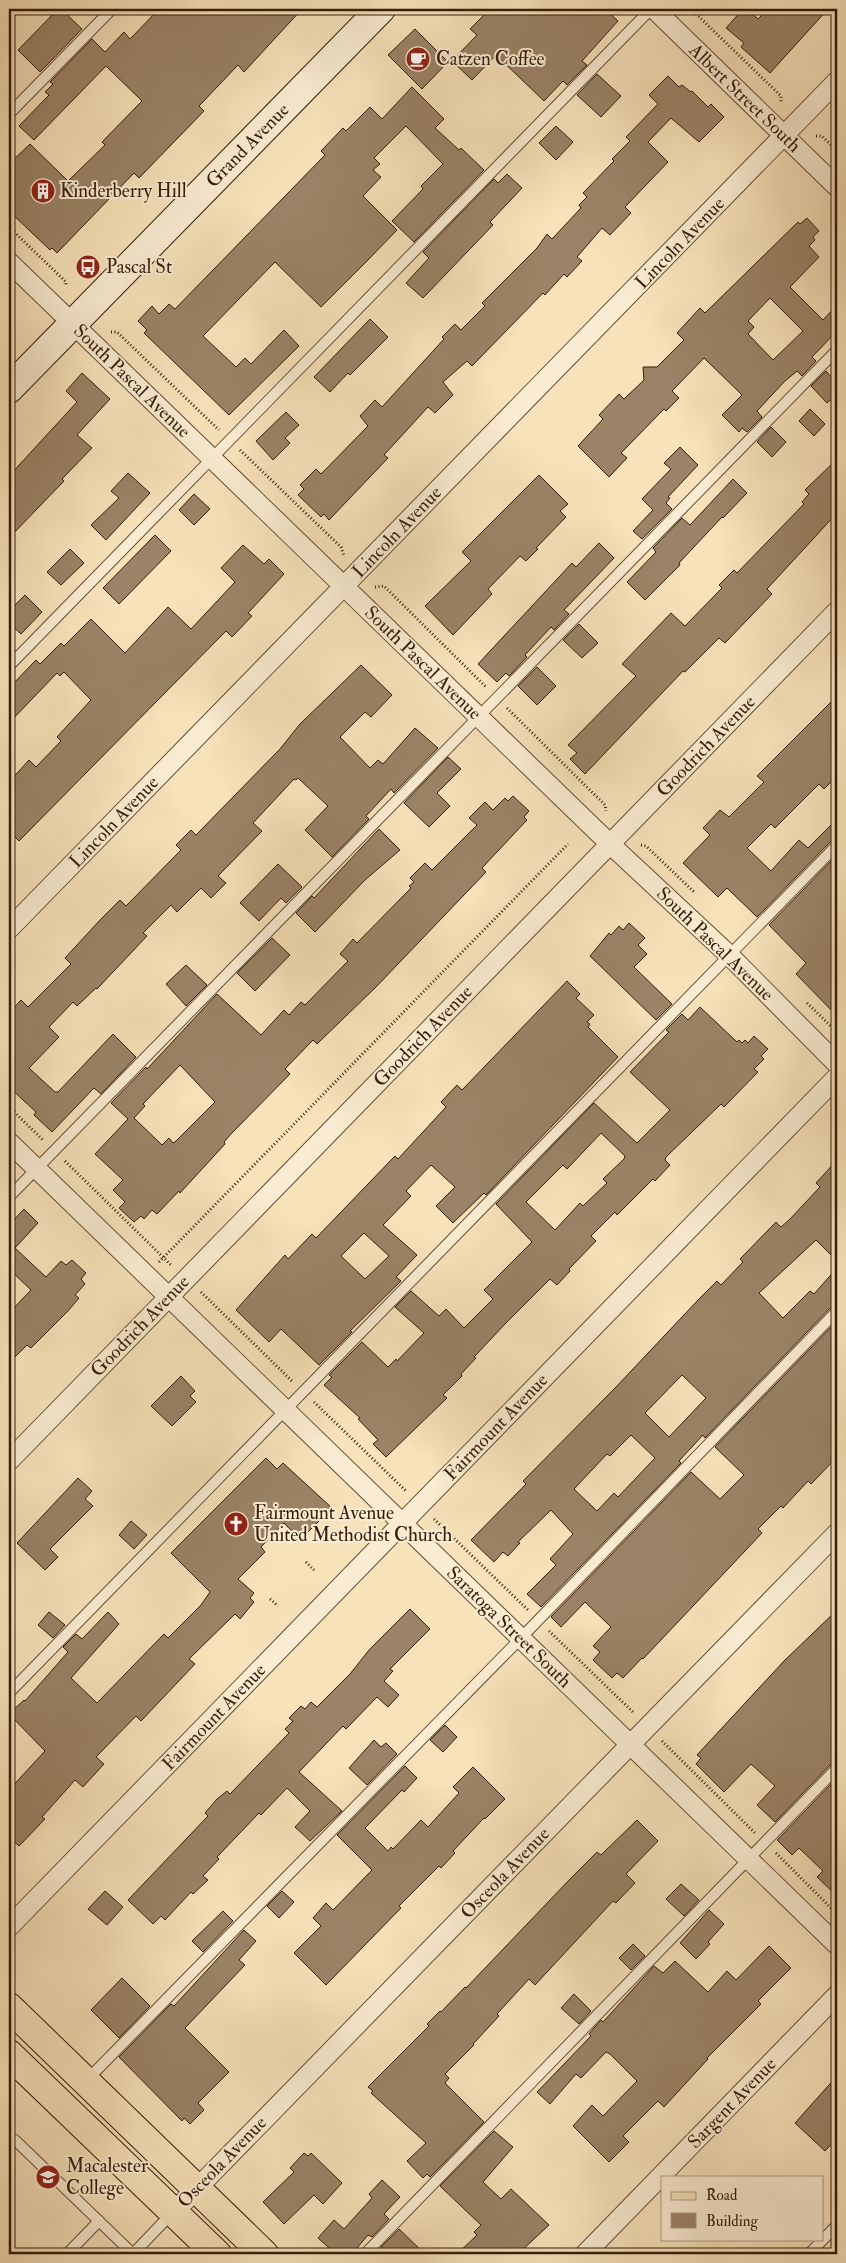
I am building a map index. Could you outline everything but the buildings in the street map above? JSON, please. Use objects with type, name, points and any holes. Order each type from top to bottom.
[{"type":"main road","name":"Grand Avenue","points":[[9,389],[381,9]]},
{"type":"main road","points":[[9,2007],[264,2254]]},
{"type":"main road","points":[[9,2054],[217,2254]]},
{"type":"street","name":"Albert Street South","points":[[652,9],[837,187]]},
{"type":"street","name":"Lincoln Avenue","points":[[9,930],[837,81]]},
{"type":"street","name":"South Pascal Avenue","points":[[9,262],[610,844],[729,955],[837,1064]]},
{"type":"street","name":"Goodrich Avenue","points":[[9,1461],[837,611]]},
{"type":"street","name":"Fairmount Avenue","points":[[9,1927],[837,1077]]},
{"type":"street","name":"Saratoga Street South","points":[[9,1142],[837,1944]]},
{"type":"street","name":"Osceola Avenue","points":[[173,2212],[837,1533]]},
{"type":"street","name":"Sargent Avenue","points":[[661,2176],[837,1996]]},
{"type":"street","name":"Sargent Avenue","points":[[585,2254],[661,2176]]},
{"type":"lane","points":[[9,114],[112,9]]},
{"type":"lane","points":[[9,666],[652,9]]},
{"type":"lane","points":[[9,1197],[837,350]]},
{"type":"lane","points":[[9,1693],[837,845]]},
{"type":"lane","points":[[86,2082],[521,1638],[837,1311]]},
{"type":"lane","points":[[365,2254],[837,1768]]},
{"type":"lane","points":[[9,2146],[15,2140],[133,2254],[173,2212]]},
{"type":"lane","points":[[68,2254],[100,2221]]},
{"type":"lane","points":[[824,2238],[837,2225]]},
{"type":"lane","points":[[809,2254],[823,2240]]},
{"type":"path","points":[[691,9],[781,96],[781,103]]},
{"type":"path","points":[[816,136],[822,136],[837,150]]},
{"type":"path","points":[[9,227],[66,282],[66,285]]},
{"type":"path","points":[[156,1265],[568,844]]},
{"type":"path","points":[[9,1107],[172,1266]]},
{"type":"path","points":[[306,1562],[314,1570]]},
{"type":"path","points":[[270,1599],[278,1606]]},
{"type":"path","points":[[660,1738],[837,1914]]},
{"type":"place","name":"Catzen Coffee","points":[[418,59]]},
{"type":"place","name":"Kinderberry Hill","points":[[43,191]]},
{"type":"place","name":"Pascal St","points":[[88,267]]},
{"type":"place","name":"Fairmount Avenue United Methodist Church","points":[[236,1524]]},
{"type":"place","name":"Macalester College","points":[[48,2177]]}]
